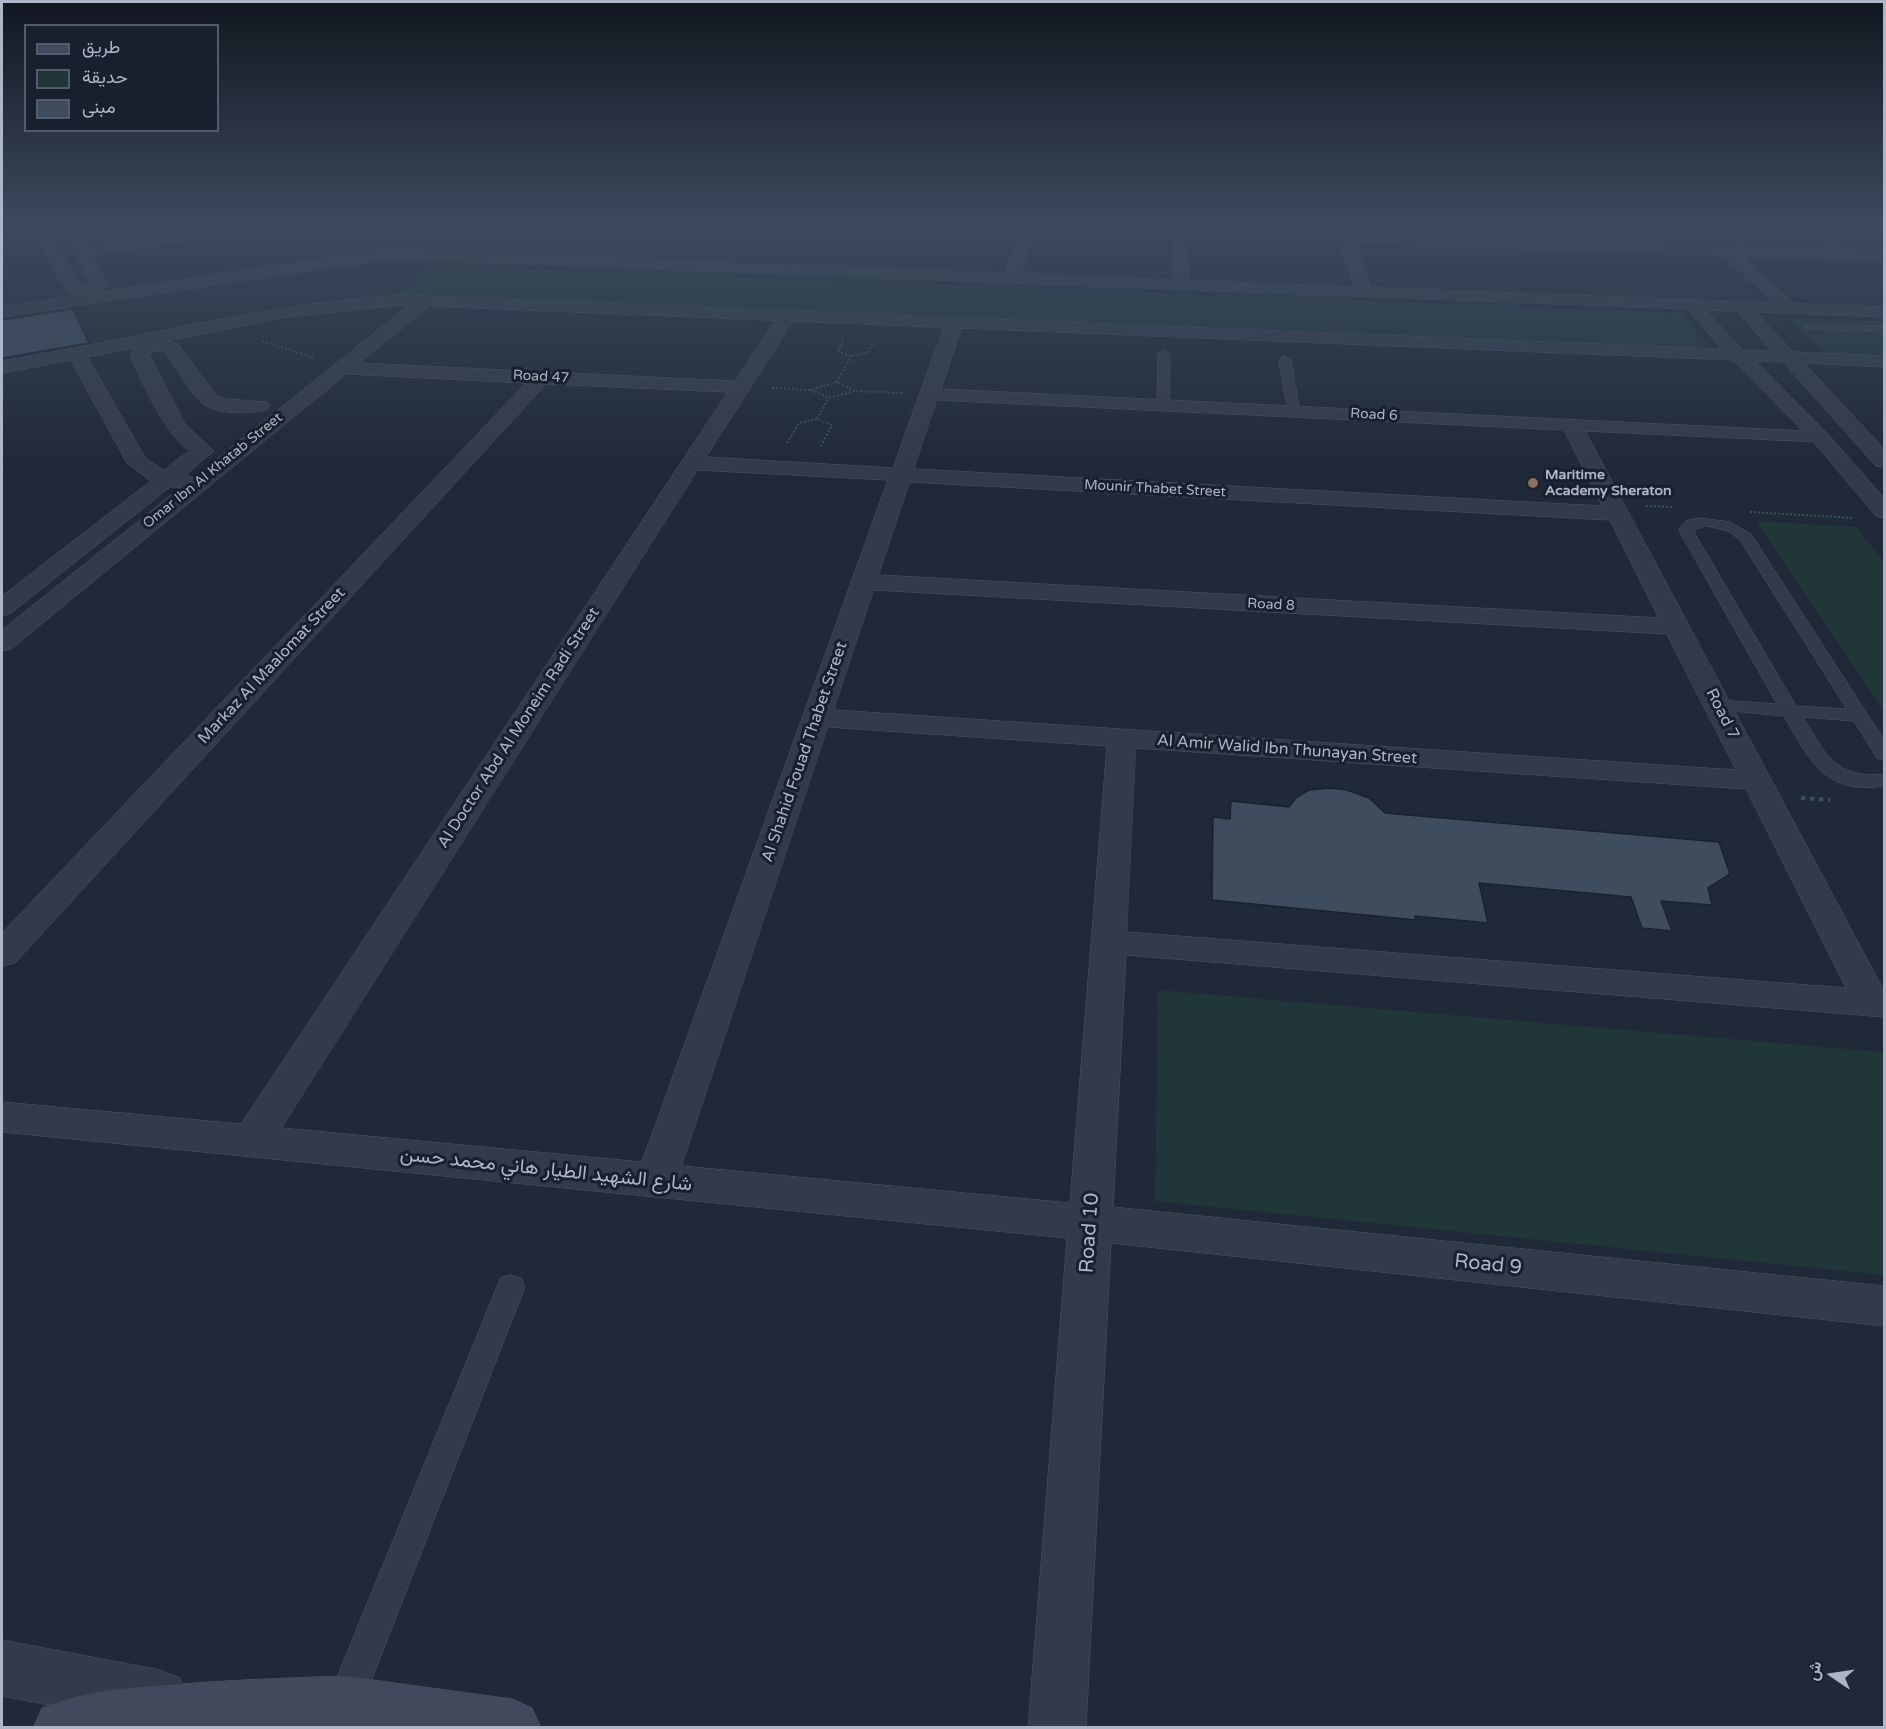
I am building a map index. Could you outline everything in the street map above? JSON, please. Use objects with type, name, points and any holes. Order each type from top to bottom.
[{"type":"main road","points":[[62,1728],[122,1718],[218,1709],[344,1704],[512,1728]]},
{"type":"street","points":[[2,312],[30,307]]},
{"type":"street","points":[[106,307],[112,312]]},
{"type":"street","points":[[2,367],[147,343],[216,326],[335,307]]},
{"type":"street","name":"Omar Ibn Al Khatab Street","points":[[2,643],[235,453],[331,364],[405,307]]},
{"type":"street","points":[[570,307],[1884,361]]},
{"type":"street","points":[[1694,307],[1819,436],[1884,511]]},
{"type":"street","points":[[1734,307],[1884,312]]},
{"type":"street","points":[[1742,307],[1884,461]]},
{"type":"street","name":"Al Doctor Abd Al Moneim Radi Street","points":[[252,1141],[787,316]]},
{"type":"street","name":"Al Shahid Fouad Thabet Street","points":[[656,1181],[954,322]]},
{"type":"street","points":[[128,326],[147,343],[175,349],[209,399],[223,405]]},
{"type":"street","points":[[147,343],[139,354],[170,416],[183,435],[219,438],[235,453]]},
{"type":"street","points":[[77,355],[138,463],[165,480],[199,482]]},
{"type":"street","name":"Omar Ibn Al Khatab Street","points":[[295,380],[331,364]]},
{"type":"street","name":"Road 47","points":[[331,364],[740,387]]},
{"type":"street","name":"Markaz Al Maalomat Street","points":[[2,954],[542,377]]},
{"type":"street","name":"Omar Ibn Al Khatab Street","points":[[2,608],[278,393]]},
{"type":"street","name":"Road 6","points":[[929,394],[1819,436]]},
{"type":"street","points":[[170,416],[195,413],[223,405],[260,406]]},
{"type":"street","name":"Road 7","points":[[1572,424],[1761,788],[1879,1004]]},
{"type":"street","name":"Mounir Thabet Street","points":[[692,463],[1618,514]]},
{"type":"street","name":"Road 8","points":[[864,582],[1678,627]]},
{"type":"street","name":"Al Amir Walid Ibn Thunayan Street","points":[[817,718],[1761,788]]},
{"type":"street","name":"Road 10","points":[[1058,1728],[1122,739]]},
{"type":"street","points":[[1109,942],[1879,1004]]},
{"type":"street","name":"شارع الشهيد الطيار هاني محمد حسن","points":[[2,1117],[1091,1223]]},
{"type":"street","name":"Road 9","points":[[1091,1223],[1884,1306]]},
{"type":"street","points":[[2,1668],[218,1709]]},
{"type":"lane","points":[[1809,309],[1827,327]]},
{"type":"lane","points":[[1810,327],[1884,330]]},
{"type":"lane","points":[[1162,405],[1164,354]]},
{"type":"lane","points":[[1285,360],[1294,411]]},
{"type":"lane","points":[[1884,754],[1742,533],[1716,523],[1689,525],[1686,529],[1688,534],[1824,766],[1835,773],[1856,780],[1876,782],[1884,780]]},
{"type":"lane","points":[[1718,705],[1860,716]]},
{"type":"lane","points":[[344,1704],[511,1287]]},
{"type":"path","points":[[216,326],[331,364]]},
{"type":"path","points":[[845,338],[837,351],[851,356],[868,353],[875,339]]},
{"type":"path","points":[[837,382],[851,356]]},
{"type":"path","points":[[740,387],[811,390],[837,382],[855,391]]},
{"type":"path","points":[[811,390],[829,399],[855,391],[929,394]]},
{"type":"path","points":[[818,419],[829,399]]},
{"type":"path","points":[[786,445],[799,423],[818,419],[832,425],[821,446]]},
{"type":"path","points":[[1761,788],[1841,801]]},
{"type":"green space","points":[[685,307],[1516,307],[1680,313],[1710,348]]},
{"type":"green space","points":[[1788,318],[1884,321],[1884,358],[1826,355]]},
{"type":"green space","points":[[1756,521],[1856,527],[1884,562],[1884,711]]},
{"type":"green space","points":[[1158,990],[1884,1052],[1884,1275],[1155,1201]]},
{"type":"building","points":[[73,309],[89,343],[2,358],[2,320]]},
{"type":"building","points":[[1330,788],[1347,790],[1369,798],[1385,813],[1719,842],[1730,874],[1708,888],[1712,905],[1661,901],[1672,931],[1642,928],[1631,897],[1479,883],[1488,923],[1415,916],[1416,920],[1212,900],[1213,817],[1230,819],[1231,801],[1289,807],[1297,797],[1309,790]]},
{"type":"place","name":"Maritime Academy Sheraton","points":[[1533,483]]}]
